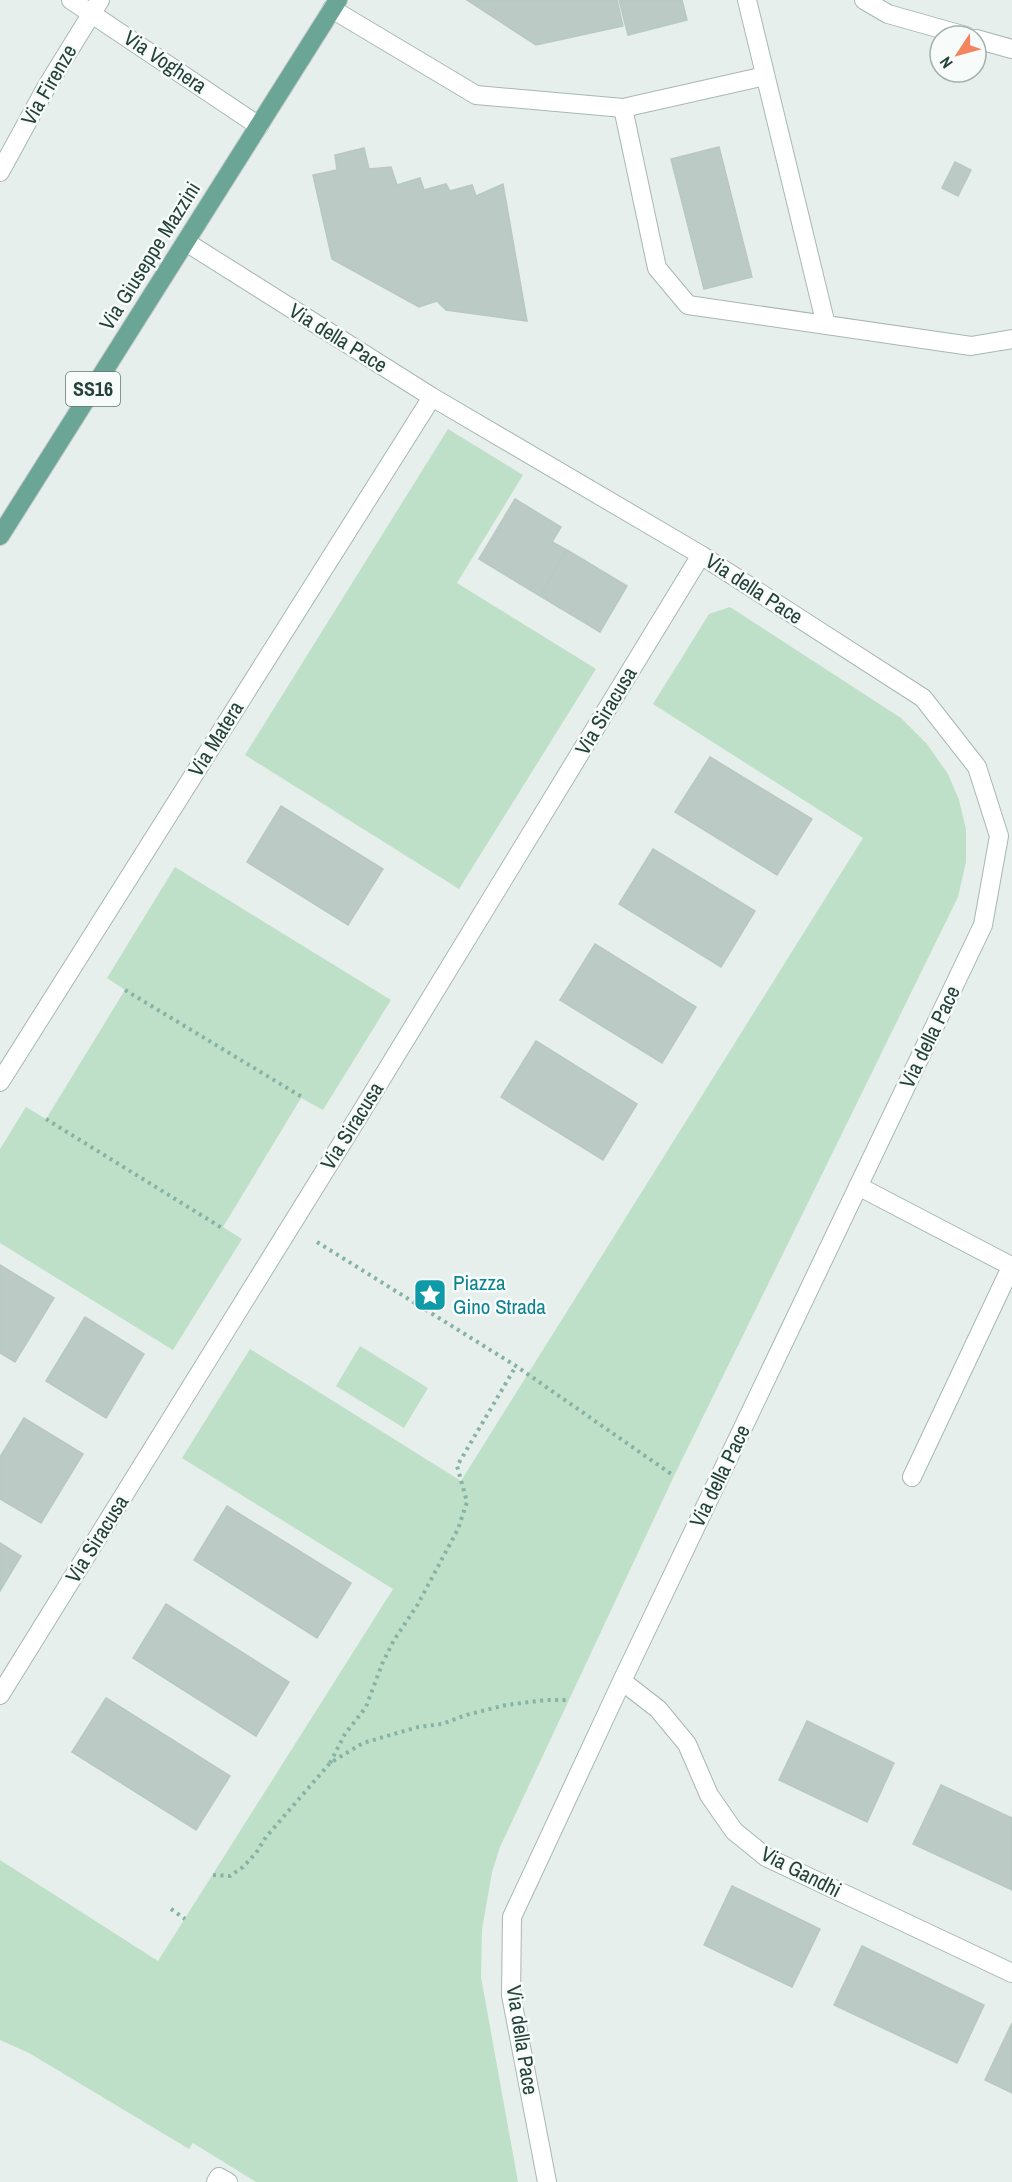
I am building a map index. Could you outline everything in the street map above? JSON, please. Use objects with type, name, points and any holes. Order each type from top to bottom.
[{"type":"main road","name":"Via Giuseppe Mazzini","points":[[0,536],[335,5]]},
{"type":"street","name":"Via Voghera","points":[[71,0],[96,6],[259,126]]},
{"type":"street","points":[[747,0],[826,325]]},
{"type":"street","points":[[864,0],[888,14],[928,25]]},
{"type":"street","points":[[335,5],[476,95],[623,108],[765,76]]},
{"type":"street","name":"Via Firenze","points":[[0,172],[47,86],[96,6]]},
{"type":"street","points":[[988,42],[1012,49]]},
{"type":"street","points":[[623,108],[657,268],[688,305],[971,346],[1012,339]]},
{"type":"street","name":"Via della Pace","points":[[186,242],[432,397],[701,555],[923,698],[977,767],[999,836],[983,925],[622,1681],[512,1917],[511,1995],[547,2182]]},
{"type":"street","name":"Via Matera","points":[[0,1082],[432,397]]},
{"type":"street","name":"Via Siracusa","points":[[0,1695],[372,1094],[701,555]]},
{"type":"street","points":[[858,1186],[1012,1266],[912,1477]]},
{"type":"street","name":"Via Gandhi","points":[[622,1681],[658,1709],[687,1744],[709,1795],[734,1831],[766,1857],[1012,1972]]},
{"type":"street","points":[[216,2182],[219,2177],[228,2182]]},
{"type":"path","points":[[125,990],[302,1097]]},
{"type":"path","points":[[46,1119],[222,1228]]},
{"type":"path","points":[[317,1242],[516,1366],[674,1476]]},
{"type":"path","points":[[213,1875],[230,1876],[243,1867],[256,1853],[266,1837],[330,1763],[345,1734],[366,1707],[382,1664],[394,1640],[418,1604],[458,1529],[467,1502],[457,1466],[516,1366]]},
{"type":"path","points":[[330,1763],[363,1743],[418,1727],[442,1724],[506,1705],[546,1700],[569,1700]]},
{"type":"path","points":[[171,1909],[185,1919]]},
{"type":"green space","points":[[448,429],[523,475],[457,583],[596,669],[459,889],[245,755]]},
{"type":"green space","points":[[730,607],[901,718],[927,744],[948,774],[959,800],[966,829],[966,862],[958,897],[674,1476],[500,1847],[492,1872],[482,1930],[481,1977],[518,2182],[256,2182],[193,2143],[189,2149],[29,2053],[0,2040],[0,1860],[158,1961],[393,1589],[182,1458],[250,1349],[461,1481],[863,838],[653,704],[709,614]]},
{"type":"green space","points":[[175,867],[391,1000],[323,1110],[301,1098],[223,1227],[242,1239],[173,1350],[0,1243],[0,1149],[26,1107],[46,1119],[125,990],[107,978]]},
{"type":"green space","points":[[360,1346],[428,1388],[404,1428],[336,1386]]},
{"type":"building","points":[[467,0],[617,0],[623,26],[536,45]]},
{"type":"building","points":[[619,0],[682,0],[687,20],[628,35]]},
{"type":"building","points":[[719,147],[752,277],[704,289],[671,159]]},
{"type":"building","points":[[364,148],[369,169],[391,167],[397,185],[420,178],[424,190],[446,184],[450,191],[472,185],[476,196],[503,184],[527,321],[446,310],[437,301],[419,307],[332,259],[313,175],[337,170],[335,155]]},
{"type":"building","points":[[955,162],[971,170],[958,196],[942,188]]},
{"type":"building","points":[[515,499],[561,527],[552,542],[567,550],[540,596],[479,559]]},
{"type":"building","points":[[567,550],[627,586],[600,632],[540,596]]},
{"type":"building","points":[[710,757],[812,819],[777,875],[675,812]]},
{"type":"building","points":[[281,806],[383,869],[348,925],[247,862]]},
{"type":"building","points":[[653,849],[755,911],[721,967],[619,904]]},
{"type":"building","points":[[595,944],[696,1007],[662,1063],[560,1000]]},
{"type":"building","points":[[536,1041],[637,1104],[603,1160],[501,1097]]},
{"type":"building","points":[[0,1265],[54,1298],[15,1362],[0,1353]]},
{"type":"building","points":[[85,1317],[144,1354],[106,1418],[46,1381]]},
{"type":"building","points":[[24,1418],[83,1454],[41,1523],[0,1499],[0,1457]]},
{"type":"building","points":[[227,1506],[351,1583],[317,1638],[194,1560]]},
{"type":"building","points":[[0,1543],[21,1556],[0,1591]]},
{"type":"building","points":[[166,1604],[289,1682],[256,1736],[133,1658]]},
{"type":"building","points":[[106,1698],[230,1776],[196,1830],[72,1752]]},
{"type":"building","points":[[807,1721],[894,1763],[867,1822],[779,1780]]},
{"type":"building","points":[[941,1785],[1012,1818],[1012,1890],[913,1844]]},
{"type":"building","points":[[732,1886],[820,1929],[792,1987],[704,1945]]},
{"type":"building","points":[[862,1946],[984,2005],[957,2063],[834,2005]]},
{"type":"building","points":[[1012,2023],[1012,2093],[985,2080]]},
{"type":"place","name":"Piazza Gino Strada","points":[[430,1295]]}]
